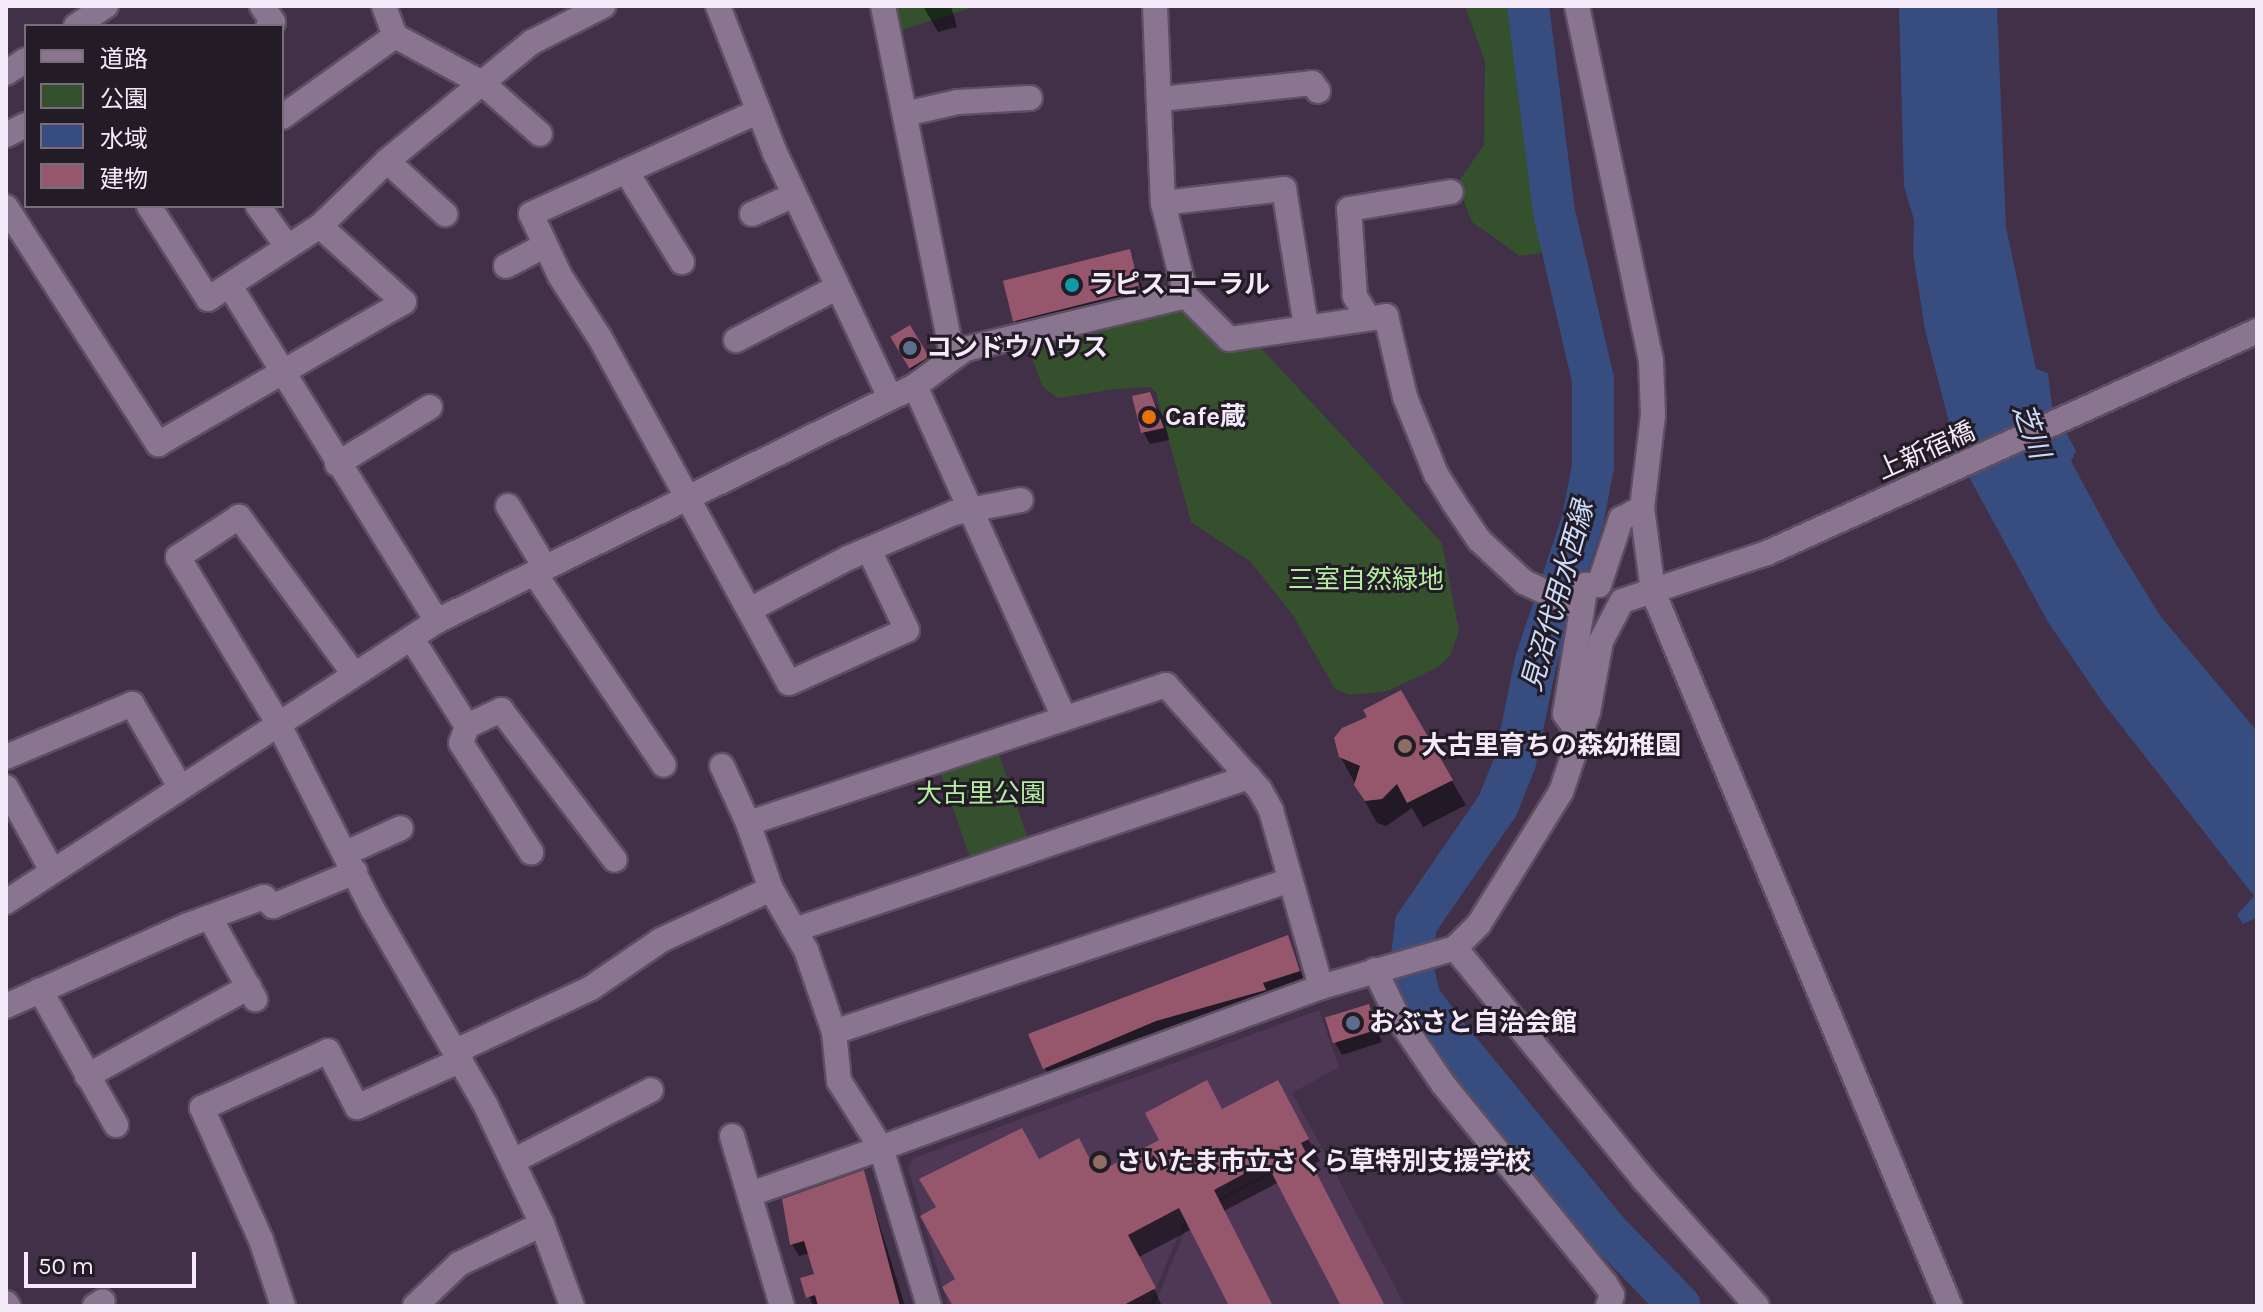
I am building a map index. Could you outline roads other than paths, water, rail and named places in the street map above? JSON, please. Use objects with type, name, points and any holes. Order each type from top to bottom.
[{"type":"street","points":[[79,24],[106,6]]},
{"type":"street","points":[[262,6],[273,22],[270,24]]},
{"type":"street","points":[[384,6],[395,36],[482,83],[540,134]]},
{"type":"street","points":[[150,208],[208,299],[320,226],[387,161],[565,13],[603,6]]},
{"type":"street","points":[[718,6],[757,112],[836,288],[889,395]]},
{"type":"street","points":[[883,6],[952,356]]},
{"type":"street","points":[[1155,6],[1163,203],[1186,296],[1229,339],[1386,316],[1405,397],[1436,474],[1479,540],[1537,592],[1582,609]]},
{"type":"street","points":[[1577,6],[1651,360],[1653,415],[1642,508],[1653,592],[1950,1306]]},
{"type":"street","points":[[284,116],[395,36]]},
{"type":"street","points":[[6,73],[24,61]]},
{"type":"street","points":[[1161,99],[1312,83],[1318,91]]},
{"type":"street","points":[[905,114],[958,102],[1030,98]]},
{"type":"street","points":[[757,112],[531,214],[544,246],[789,683],[907,630],[869,550]]},
{"type":"street","points":[[6,135],[24,126]]},
{"type":"street","points":[[387,161],[445,214]]},
{"type":"street","points":[[626,171],[682,262]]},
{"type":"street","points":[[1163,203],[1284,189],[1306,326]]},
{"type":"street","points":[[1368,318],[1355,296],[1349,209],[1451,192]]},
{"type":"street","points":[[752,214],[794,195]]},
{"type":"street","points":[[259,208],[287,246]]},
{"type":"street","points":[[10,222],[158,444],[404,302],[320,226]]},
{"type":"street","points":[[506,266],[544,246]]},
{"type":"street","points":[[230,286],[337,464],[437,621]]},
{"type":"street","points":[[736,340],[836,288]]},
{"type":"street","points":[[6,902],[179,785],[437,621],[685,495],[889,395],[915,386],[952,356],[1186,296]]},
{"type":"street","name":"上新宿橋","points":[[1444,951],[1479,924],[1519,865],[1561,792],[1581,736],[1608,623],[1622,601],[1767,553],[2257,331]]},
{"type":"street","points":[[915,386],[1064,718]]},
{"type":"street","points":[[337,464],[430,407]]},
{"type":"street","points":[[749,610],[869,550],[970,508],[1021,500]]},
{"type":"street","points":[[508,506],[540,570],[664,765]]},
{"type":"street","points":[[1581,736],[1565,714],[1586,585],[1599,585],[1608,567],[1621,519],[1642,508]]},
{"type":"street","points":[[354,674],[239,517],[178,557],[278,723],[350,863],[459,1055],[542,1224],[572,1306]]},
{"type":"street","points":[[412,639],[467,726]]},
{"type":"street","points":[[748,823],[1166,685],[1249,777],[1271,810],[1288,881],[1321,987]]},
{"type":"street","points":[[6,757],[132,704],[179,785]]},
{"type":"street","points":[[531,852],[461,743],[467,726],[501,710],[615,860]]},
{"type":"street","points":[[722,766],[748,823],[771,889],[797,929],[834,1032],[839,1081],[881,1148],[929,1306]]},
{"type":"street","points":[[797,929],[1249,777]]},
{"type":"street","points":[[6,787],[51,869]]},
{"type":"street","points":[[6,1006],[264,897],[273,906],[350,863],[401,828]]},
{"type":"street","points":[[834,1032],[1288,881]]},
{"type":"street","points":[[283,1306],[261,1240],[202,1108],[328,1051],[357,1107],[591,988],[661,940],[771,889]]},
{"type":"street","points":[[87,1076],[252,993],[210,918]]},
{"type":"street","points":[[750,1194],[1321,987],[1444,951],[1757,1306]]},
{"type":"street","points":[[1382,968],[1397,1016],[1443,1084],[1605,1283],[1612,1295],[1608,1306]]},
{"type":"street","points":[[40,990],[116,1125]]},
{"type":"street","points":[[513,1161],[651,1090]]},
{"type":"street","points":[[732,1136],[782,1306]]},
{"type":"street","points":[[415,1306],[459,1264],[542,1224]]},
{"type":"water","name":"芝川","points":[[1899,6],[1997,6],[2006,227],[2036,369],[2048,373],[2052,406],[2076,451],[2071,461],[2114,541],[2161,617],[2257,731],[2257,917],[2243,924],[2237,915],[2254,896],[2101,700],[2048,622],[1957,455],[1941,463],[1938,455],[1955,445],[1925,330],[1913,252],[1914,220],[1904,186]]},
{"type":"waterway","name":"見沼代用水西縁","points":[[1528,6],[1554,212],[1593,379],[1593,466],[1583,519],[1536,661],[1515,762],[1498,805],[1416,924],[1411,963],[1420,999],[1447,1035],[1608,1232],[1680,1306]]},
{"type":"place","name":"ラピスコーラル","points":[[1072,285]]},
{"type":"place","name":"コンドウハウス","points":[[910,348]]},
{"type":"place","name":"Cafe蔵","points":[[1149,417]]},
{"type":"place","name":"大古里育ちの森幼稚園","points":[[1405,746]]},
{"type":"place","name":"おぶさと自治会館","points":[[1353,1023]]},
{"type":"place","name":"さいたま市立さくら草特別支援学校","points":[[1100,1162]]},
{"type":"park label","name":"三室自然緑地","points":[[1366,580]]},
{"type":"park label","name":"大古里公園","points":[[981,794]]}]
